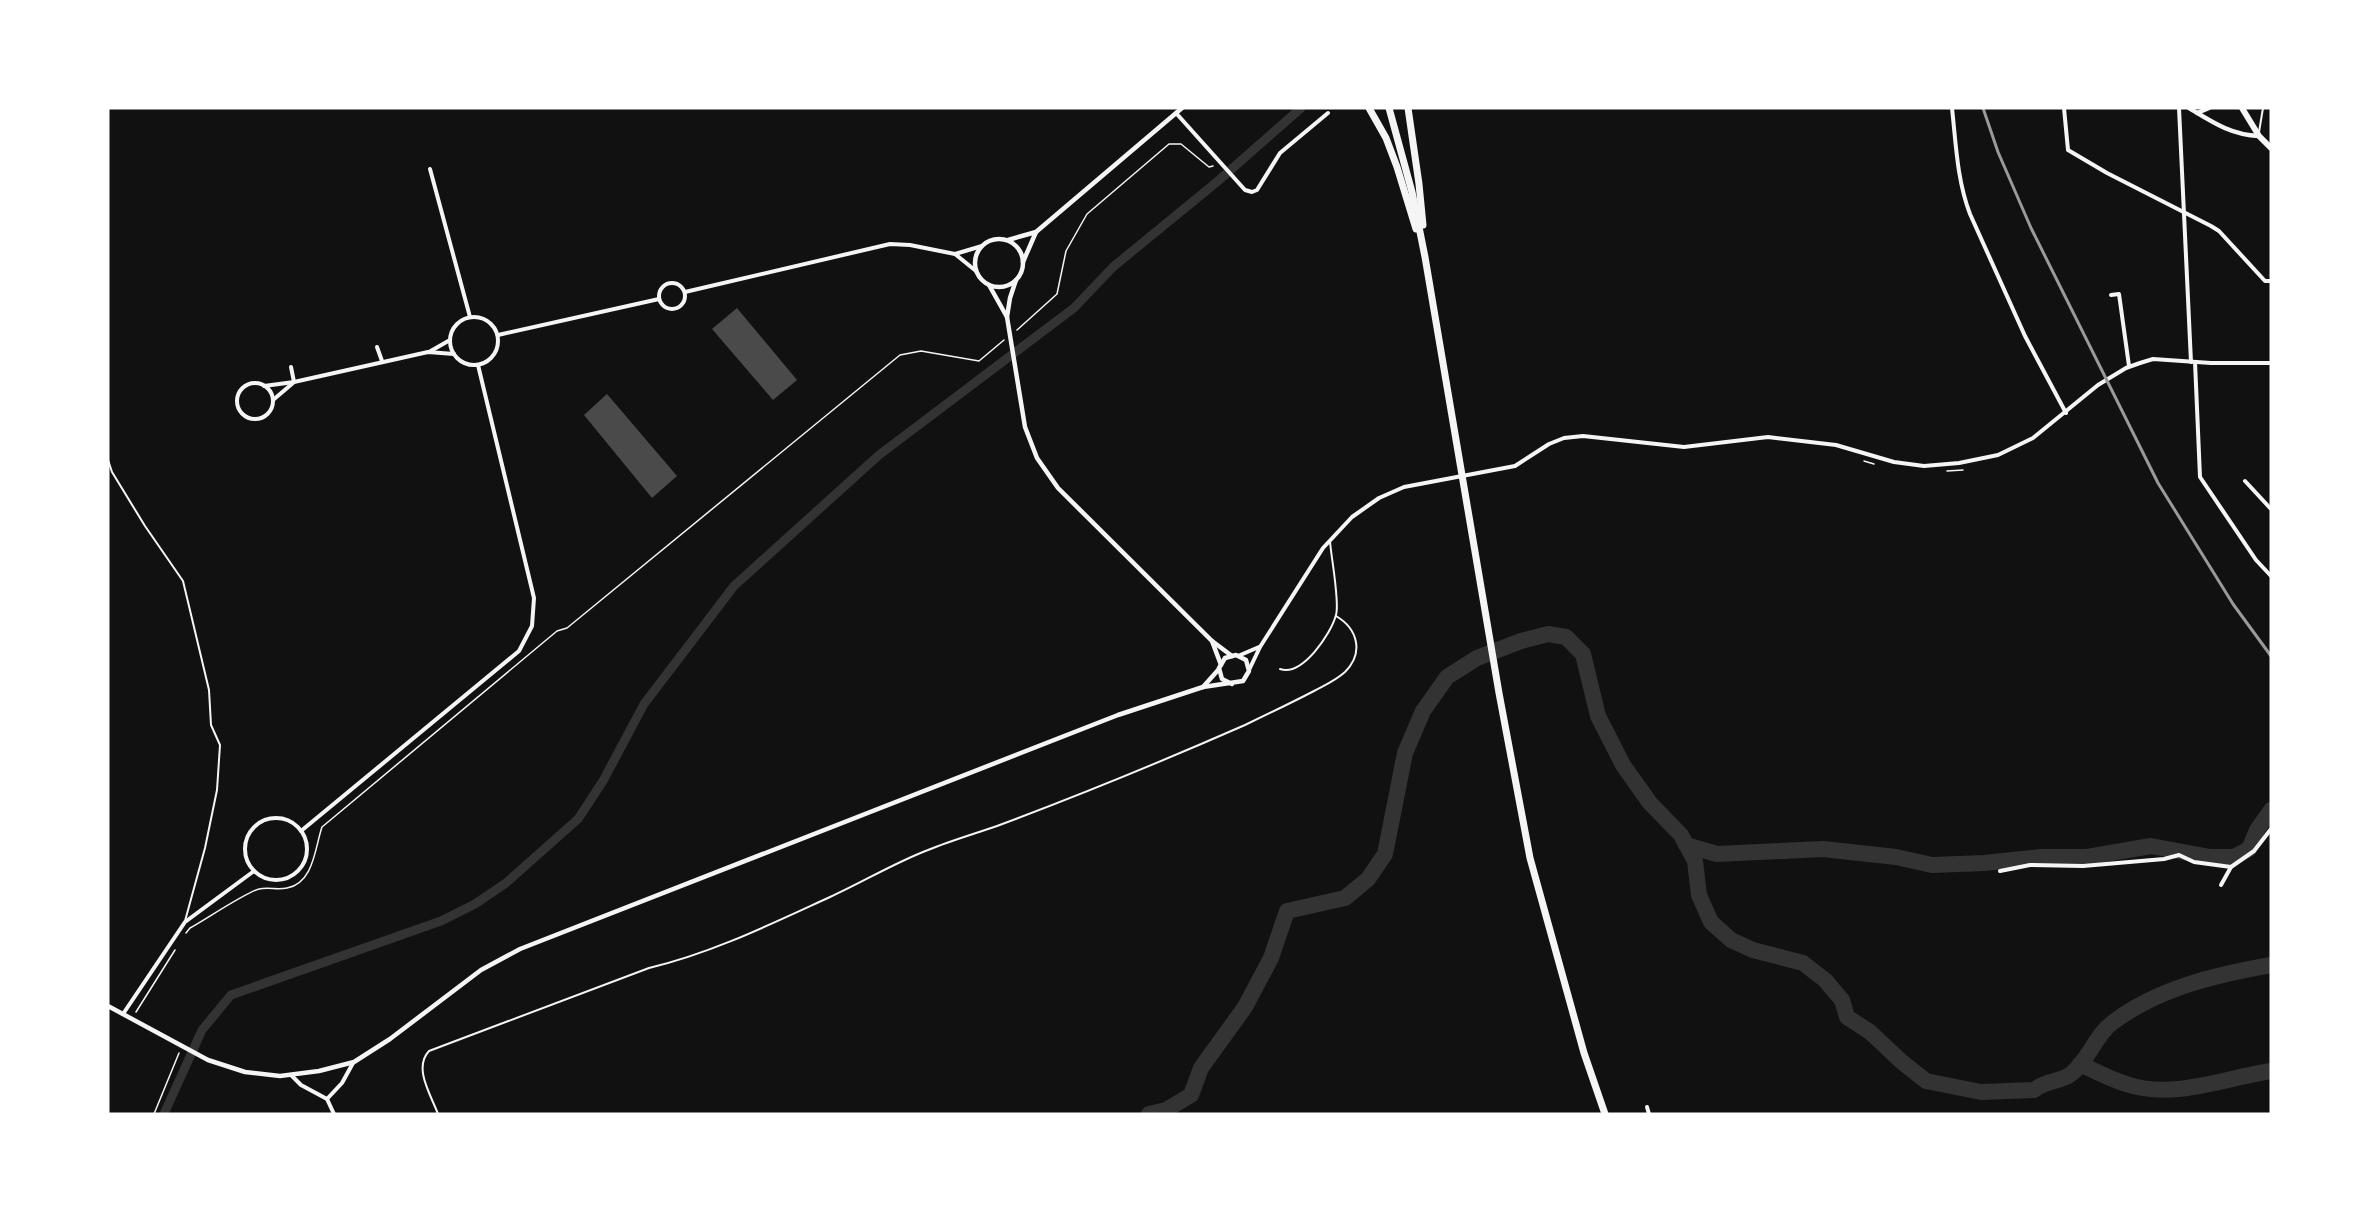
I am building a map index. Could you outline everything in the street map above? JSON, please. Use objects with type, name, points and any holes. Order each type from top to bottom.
[{"type":"highway","points":[[1369,108],[1386,138],[1397,167],[1425,257]]},
{"type":"highway","points":[[1389,108],[1412,192],[1425,257],[1499,693],[1530,858],[1584,1053],[1605,1114]]},
{"type":"highway","points":[[1408,108],[1419,184],[1425,257]]},
{"type":"main road","points":[[2241,108],[2259,136],[2271,148]]},
{"type":"street","points":[[955,254],[982,246],[994,239],[1008,240],[1036,232],[1182,108]]},
{"type":"street","points":[[1952,108],[1963,196],[2025,336],[2066,413]]},
{"type":"street","points":[[2064,108],[2068,150],[2219,231],[2265,281],[2271,281]]},
{"type":"street","points":[[2179,108],[2200,477],[2256,560],[2271,576]]},
{"type":"street","points":[[2189,108],[2241,136],[2259,136]]},
{"type":"street","points":[[2197,113],[2209,108]]},
{"type":"street","points":[[1176,113],[1248,191],[1257,190],[1280,153],[1328,113]]},
{"type":"street","points":[[430,169],[470,317]]},
{"type":"street","points":[[1036,232],[1010,298],[1007,317],[1025,427],[1037,458],[1058,488],[1212,640],[1235,656],[1246,660],[1249,671]]},
{"type":"street","points":[[1008,240],[1019,249],[1023,263]]},
{"type":"street","points":[[685,292],[890,244],[910,245],[955,254],[976,271]]},
{"type":"street","points":[[982,246],[975,258],[976,271],[980,279],[988,285],[1007,317]]},
{"type":"street","points":[[988,285],[1003,287],[1017,280]]},
{"type":"street","points":[[668,283],[680,285],[685,292],[683,302],[676,308],[668,309],[659,299],[659,291],[668,283]]},
{"type":"street","points":[[2111,296],[2119,294],[2127,367]]},
{"type":"street","points":[[498,335],[659,299]]},
{"type":"street","points":[[470,317],[484,319],[498,335],[494,354],[485,363],[478,365],[465,363],[454,354],[450,340],[456,325],[470,317]]},
{"type":"street","points":[[428,352],[450,340]]},
{"type":"street","points":[[377,347],[382,361]]},
{"type":"street","points":[[294,382],[273,400],[270,411],[261,418],[250,418],[240,411],[237,399],[242,388],[253,383],[264,386],[294,382],[428,352],[454,354]]},
{"type":"street","points":[[108,1006],[208,1060],[245,1072],[280,1076],[319,1071],[354,1062],[390,1039],[481,970],[520,949],[1118,715],[1203,687],[1243,681],[1260,647],[1323,548],[1352,517],[1379,498],[1404,487],[1515,466],[1549,444],[1564,438],[1583,436],[1684,447],[1768,437],[1836,445],[1894,462],[1924,466],[1959,463],[1998,455],[2033,438],[2098,386],[2127,367],[2153,359],[2271,363]]},
{"type":"street","points":[[301,831],[519,651],[532,626],[534,598],[478,365]]},
{"type":"street","points":[[291,367],[294,382]]},
{"type":"street","points":[[264,386],[273,400]]},
{"type":"street","points":[[2245,481],[2271,509]]},
{"type":"street","points":[[1212,640],[1222,679],[1232,684]]},
{"type":"street","points":[[1203,687],[1225,658],[1260,647]]},
{"type":"street","points":[[273,818],[293,823],[301,831],[307,850],[299,869],[291,876],[272,880],[254,871],[245,854],[245,843],[255,826],[273,818]]},
{"type":"street","points":[[2221,885],[2231,867],[2254,851],[2271,829]]},
{"type":"street","points":[[2000,872],[2030,866],[2083,866],[2163,859],[2179,855],[2194,862],[2231,867]]},
{"type":"street","points":[[123,1014],[185,922],[254,871]]},
{"type":"street","points":[[327,1099],[342,1083],[354,1062]]},
{"type":"street","points":[[291,1074],[301,1085],[327,1099],[334,1114]]},
{"type":"street","points":[[1647,1107],[1649,1114]]},
{"type":"lane","points":[[2259,136],[2263,108]]},
{"type":"lane","points":[[108,460],[112,472],[145,526],[183,581],[209,690],[211,725],[220,745],[217,790],[205,848],[185,922]]},
{"type":"lane","points":[[1280,669],[1289,670],[1303,663],[1314,653],[1336,616],[1337,604],[1330,541]]},
{"type":"lane","points":[[438,1114],[422,1072],[424,1057],[429,1051],[649,968],[685,959],[764,928],[927,850],[997,826],[1279,710],[1336,680],[1354,658],[1356,638],[1352,628],[1336,616]]},
{"type":"path","points":[[1016,330],[1057,294],[1066,251],[1087,214],[1169,144],[1181,144],[1209,167],[1214,165],[1216,167]]},
{"type":"path","points":[[183,938],[190,928],[258,889],[289,888],[305,877],[314,862],[315,848],[322,827],[557,631],[567,628],[900,355],[921,351],[979,361],[1008,337]]},
{"type":"path","points":[[1860,459],[1880,465]]},
{"type":"path","points":[[1946,471],[1966,469]]},
{"type":"path","points":[[135,1014],[177,947]]},
{"type":"path","points":[[154,1114],[182,1047]]},
{"type":"building","points":[[737,308],[797,380],[773,400],[712,329]]},
{"type":"building","points":[[607,394],[677,476],[652,498],[584,415]]},
{"type":"waterway","points":[[164,1114],[202,1030],[231,995],[441,921],[475,904],[506,883],[578,819],[603,781],[644,704],[734,586],[879,455],[1074,308],[1113,267],[1218,181],[1301,108]]},
{"type":"waterway","points":[[1149,1114],[1166,1110],[1191,1095],[1201,1068],[1245,1007],[1271,958],[1287,911],[1345,898],[1368,879],[1385,854],[1405,753],[1423,711],[1447,677],[1477,658],[1521,641],[1548,634],[1566,637],[1583,654],[1598,716],[1623,765],[1650,803],[1681,835],[1695,861],[1699,895],[1711,922],[1731,940],[1753,950],[1803,963],[1825,980],[1842,1000],[1847,1017],[1870,1032],[1926,1081],[1981,1092],[2034,1090],[2043,1084],[2071,1074],[2106,1028],[2148,1001],[2208,979],[2271,965]]},
{"type":"waterway","points":[[1686,845],[1717,854],[1823,849],[1896,857],[1932,865],[1984,863],[2041,857],[2087,857],[2151,846],[2210,857],[2234,857],[2249,849],[2257,830],[2271,810]]},
{"type":"waterway","points":[[2080,1064],[2126,1084],[2162,1090],[2198,1086],[2271,1071]]},
{"type":"railway","points":[[1983,108],[1998,152],[2031,228],[2158,483],[2233,604],[2271,656]]}]
